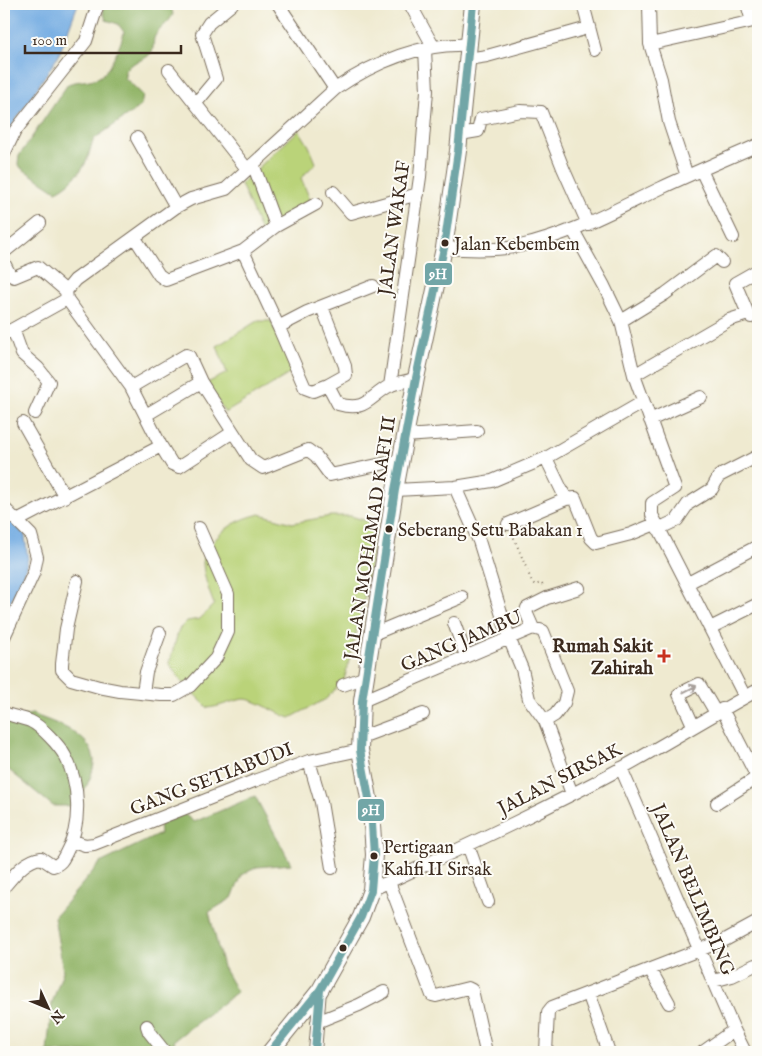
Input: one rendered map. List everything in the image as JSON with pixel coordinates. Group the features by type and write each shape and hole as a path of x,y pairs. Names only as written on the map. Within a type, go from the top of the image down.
{"main road":[{"name":"JALAN MOHAMAD KAFI II","path":"270,1052 320,990 361,916 371,890 374,855 371,809 359,744 362,701 395,490 391,462 405,436 413,379 444,248 460,134 463,50 473,4"}],"street":[{"path":"4,154 15,131 86,41 98,4"},
{"path":"196,103 216,79 202,34 208,23 232,4"},
{"path":"278,4 336,89"},
{"path":"410,4 431,47"},
{"path":"583,4 595,50"},
{"path":"649,4 650,44 661,80 669,122 686,176"},
{"path":"650,44 755,21 747,4"},
{"path":"35,413 49,382 38,368 22,354 8,331 67,295 75,280 176,207 191,199 226,190 336,89 355,76 405,52 431,47 463,50 487,56 581,30"},
{"name":"JALAN WAKAF","path":"392,385 418,194 431,47"},
{"path":"169,70 250,167 276,226"},
{"path":"460,134 478,131 481,119 520,112 541,112 588,224"},
{"path":"137,138 176,207"},
{"path":"444,248 472,250 521,246 573,230 686,176 758,145"},
{"path":"701,170 733,237"},
{"path":"333,192 351,213 418,194"},
{"path":"135,238 159,275 166,280 243,251 276,226 316,204"},
{"path":"4,252 40,223"},
{"path":"573,230 621,321 634,376 675,488 652,503 652,515 745,697"},
{"path":"243,251 305,388 313,391 346,375 345,366 322,307"},
{"path":"621,321 665,294 716,256 722,262"},
{"path":"4,263 10,275 14,277 38,267 67,295 131,387 172,464 178,467 229,426"},
{"path":"634,376 729,320 753,314 735,283 758,270"},
{"path":"279,328 282,324 373,286"},
{"path":"131,387 185,354 188,356 201,382 250,460 263,468 308,450 316,456 330,475 391,462"},
{"path":"328,385 338,404 351,408 364,404 392,385 413,379"},
{"path":"146,415 201,382"},
{"path":"650,420 701,397"},
{"path":"395,490 456,486 492,481 546,458 643,402"},
{"path":"22,422 64,497"},
{"path":"405,436 477,431"},
{"path":"17,521 161,446"},
{"path":"508,524 566,499 575,498 591,538 596,543 630,534 677,520 688,504 712,489 719,476 758,456"},
{"path":"546,458 566,499"},
{"path":"456,486 479,542 509,638 522,669 529,699 545,721 572,794"},
{"path":"4,508 31,535 37,557 34,572 4,637"},
{"path":"77,581 66,630 62,670 71,679 99,688 174,695 190,686 216,658 228,632 228,594 199,528"},
{"path":"688,583 758,546"},
{"path":"533,628 526,612 527,608 547,598 578,588"},
{"path":"372,634 462,597"},
{"path":"710,628 758,604"},
{"path":"454,623 466,656"},
{"name":"GANG JAMBU","path":"362,701 533,628 543,631 567,691 564,703 555,715 545,721"},
{"path":"143,692 146,672 160,633"},
{"path":"343,685 366,677"},
{"path":"693,726 680,694 699,684 719,711 756,775 753,780 717,803"},
{"name":"JALAN SIRSAK","path":"371,890 572,794 758,690"},
{"path":"4,713 31,722 50,738 65,755 73,775 78,809 76,842 62,861 53,866 42,858 33,860 16,872 4,888"},
{"name":"GANG SETIABUDI","path":"76,842 85,845 94,844 254,781 359,744 423,714"},
{"path":"308,761 321,802 332,868"},
{"name":"JALAN BELIMBING","path":"621,768 745,1052"},
{"path":"468,845 488,902"},
{"path":"389,882 433,997 468,988 472,990 486,1052"},
{"path":"546,1052 549,1010 556,1004 725,940 758,922"},
{"path":"713,981 732,976 755,965"},
{"path":"650,969 669,1003"},
{"path":"315,1052 320,990"},
{"path":"317,1022 359,1005 384,992"},
{"path":"588,993 609,1052"},
{"path":"147,1026 149,1032 165,1052"},
{"path":"703,1052 734,1030"}],"path":[{"path":"508,524 532,582 535,585 541,583 543,585 547,598"}],"green space":[{"path":"105,4 166,4 171,7 173,14 154,38 151,53 125,70 125,78 143,95 141,106 94,139 84,166 69,183 56,191 21,168 18,163 19,156 68,84 99,77 111,64 124,32 118,24 106,20 103,11"},
{"path":"299,130 309,146 316,163 301,178 314,209 264,239 241,184"},
{"path":"257,321 271,321 294,371 225,413 207,383 227,373 217,346"},
{"path":"260,514 292,523 331,516 351,516 373,523 371,564 362,610 344,680 326,699 290,718 248,699 208,708 181,681 169,664 179,629 187,621 200,619 214,604 204,572 203,559 205,552 221,533 245,518"},
{"path":"32,714 70,730 86,742 91,750 94,765 88,784 76,806 53,806 4,766 4,720"},
{"path":"255,796 291,864 257,867 242,875 232,898 209,912 223,967 237,992 173,1041 182,1052 47,1052 52,1003 63,971 54,917 100,863 160,834 159,823 184,814 194,822"}],"water":[{"path":"4,4 78,4 59,55 4,138"},
{"path":"4,517 18,523 24,529 28,559 23,578 4,613"}],"transit line":[{"name":"9H","path":"270,1052 320,990 361,917 371,890 374,855 371,809 360,750 362,701 395,490 416,378 444,248 458,151 473,4"},
{"name":"9H","path":"315,1052 320,990"}],"place":[{"name":"Jalan Kebembem","path":"445,243"},
{"name":"Seberang Setu Babakan 1","path":"389,529"},
{"name":"Rumah Sakit Zahirah","path":"664,656"},
{"name":"Pertigaan Kahfi II Sirsak","path":"374,856"}]}
